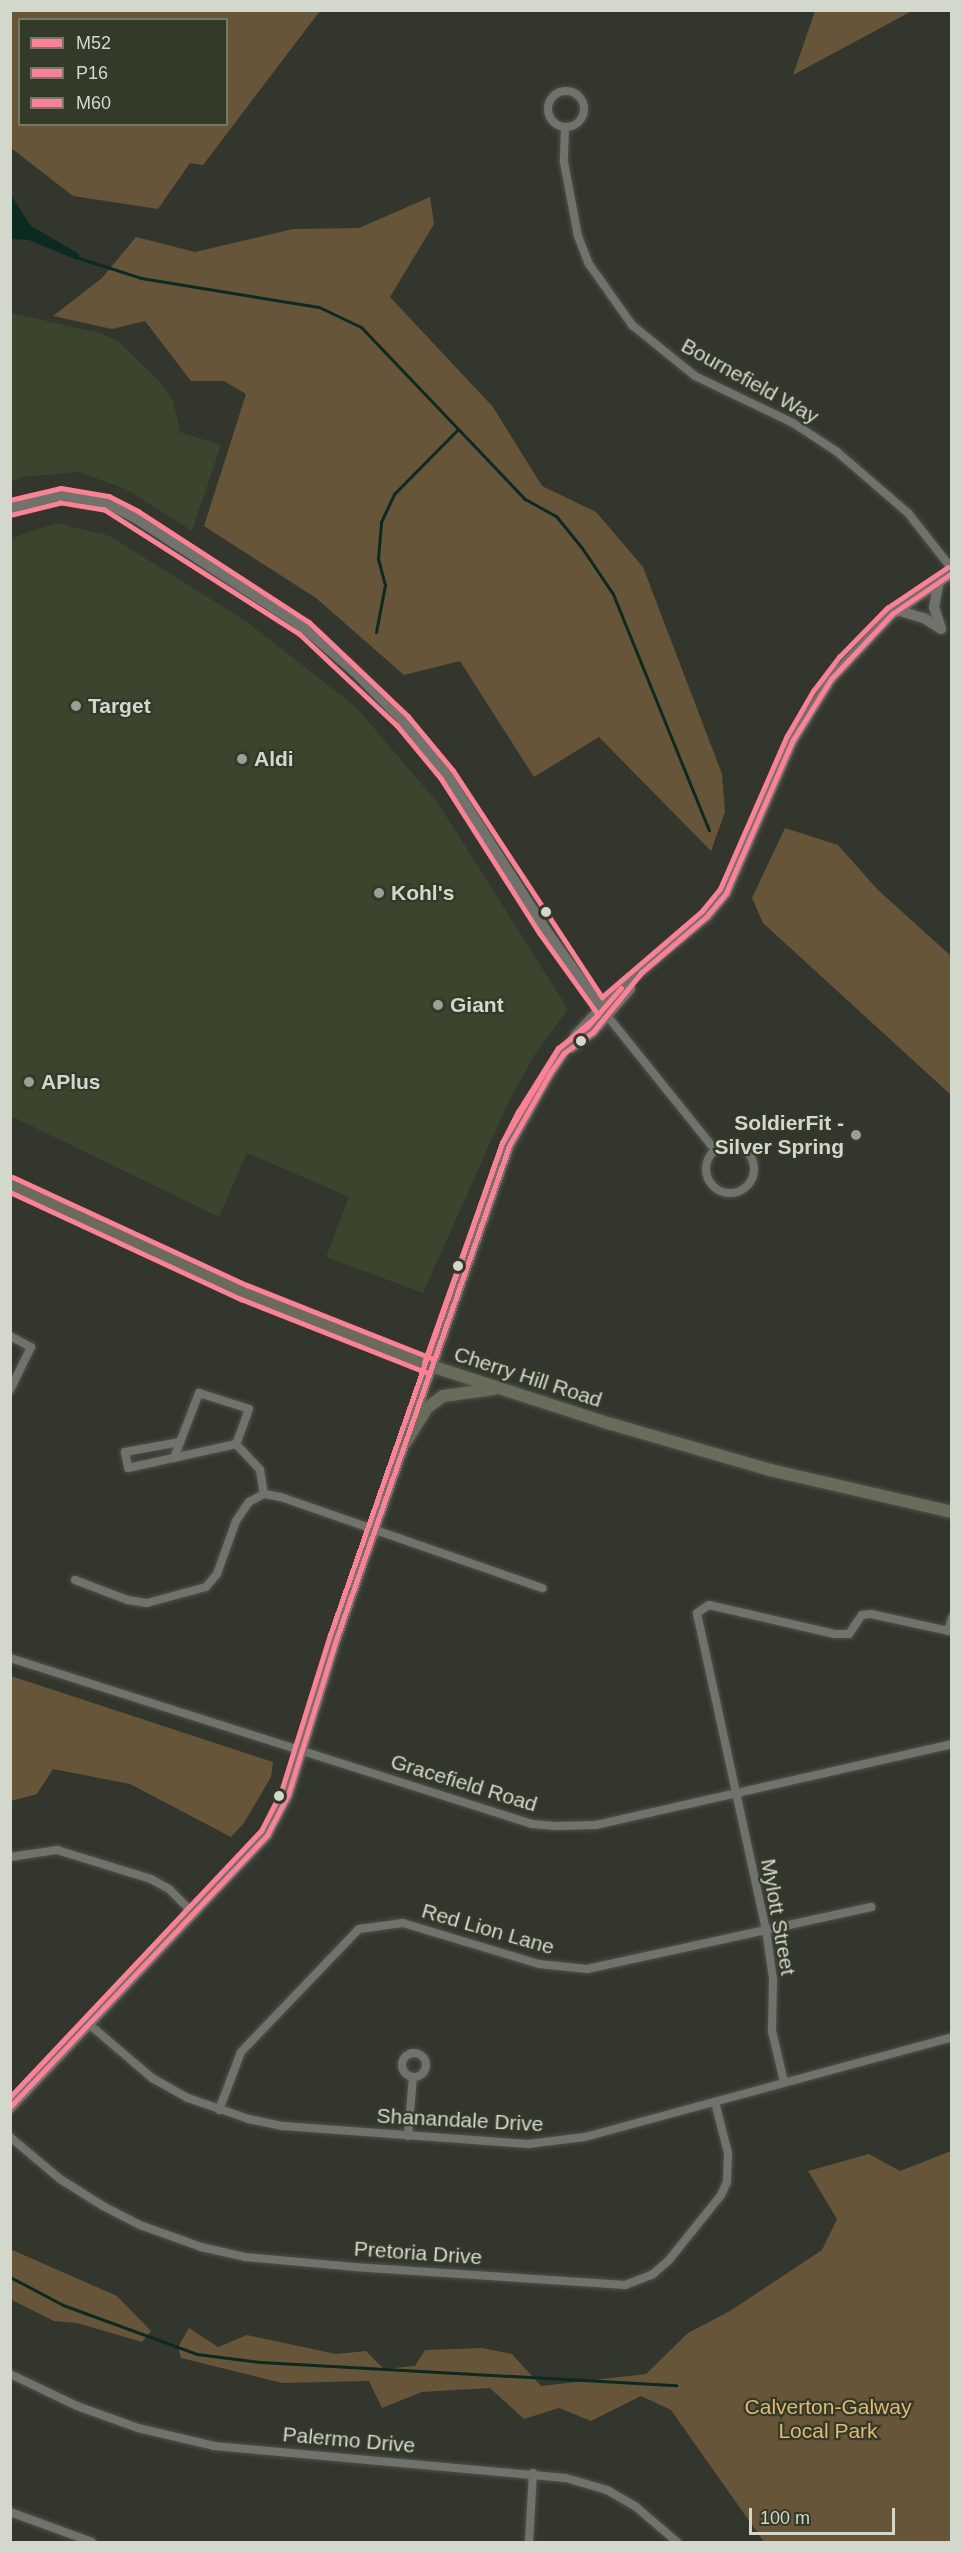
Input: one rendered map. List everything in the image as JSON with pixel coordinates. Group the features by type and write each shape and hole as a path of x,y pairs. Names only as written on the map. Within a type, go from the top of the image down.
{"main road":[{"name":"Cherry Hill Road","path":"10,1184 244,1293 431,1366 770,1470 951,1512"},
{"path":"405,1443 427,1408 443,1396 502,1389"}],"street":[{"path":"568,91 582,100 585,111 576,125 565,128 554,123 548,107 557,93 568,91"},
{"name":"Bournefield Way","path":"565,128 564,162 578,236 590,264 632,325 694,376 793,423 836,451 908,513 951,569"},
{"path":"10,508 61,495 106,503 134,517 304,628 355,672 403,720 447,775 545,929 604,1011 715,1150"},
{"path":"10,2108 267,1835 288,1795 431,1366 510,1146 564,1053 593,1032 604,1011 642,972 707,916 726,893 793,740 814,704 863,641 897,610 951,573"},
{"path":"897,610 924,618 941,629 934,607 939,581"},
{"path":"730,1145 745,1150 754,1163 748,1185 730,1194 712,1186 706,1167 715,1150 730,1145"},
{"path":"10,1336 31,1347 10,1390"},
{"path":"174,1458 199,1393 249,1409 236,1444"},
{"path":"180,1442 125,1452 128,1468 236,1444"},
{"path":"236,1444 260,1470 264,1494"},
{"path":"75,1580 147,1603 206,1587 218,1574 236,1521 249,1502 264,1494 543,1588"},
{"name":"Mylott Street","path":"784,2082 772,2031 774,1979 766,1930 697,1612 709,1605 836,1634 849,1634 862,1615 871,1614 948,1631 951,1618"},
{"name":"Gracefield Road","path":"10,1658 532,1824 596,1825 951,1744"},
{"path":"10,1857 57,1850 151,1879 169,1889 193,1913"},
{"name":"Red Lion Lane","path":"219,2110 241,2052 359,1929 403,1923 561,1969 587,1969 871,1907"},
{"name":"Shanandale Drive","path":"90,2025 152,2078 219,2110 283,2126 408,2136 555,2143 951,2037"},
{"path":"408,2136 413,2077"},
{"name":"Pretoria Drive","path":"10,2137 60,2179 103,2206 140,2225 201,2247 246,2257 354,2267 625,2285 653,2274 669,2260 722,2195 727,2182 728,2154 715,2102"},
{"name":"Palermo Drive","path":"10,2374 77,2406 138,2428 214,2446 533,2473 607,2490 634,2506 677,2542"},
{"path":"529,2542 533,2473"},
{"path":"10,2511 92,2542"}],"shaded area":[{"path":"11,313 100,333 119,342 160,382 173,400 180,432 221,445 192,531 126,489 78,472 22,477 11,482"},
{"path":"57,523 110,536 247,622 356,707 438,803 568,1009 534,1056 507,1105 423,1293 326,1257 349,1197 247,1153 219,1217 11,1116 11,538"}],"green space":[{"path":"11,10 320,11 203,165 190,163 158,209 73,196 11,148"},
{"path":"815,10 912,11 793,75"},
{"path":"430,197 434,224 390,297 493,407 542,486 596,512 643,567 722,774 725,812 711,851 599,737 534,777 460,661 404,675 316,598 204,526 246,394 224,381 191,381 145,321 112,329 53,316 102,278 136,237 195,252 293,229 359,228"},
{"path":"785,828 838,845 878,890 951,956 951,1095 763,923 752,898"},
{"path":"11,1676 273,1762 271,1777 244,1823 231,1837 130,1784 53,1769 37,1794 11,1801"},
{"name":"Calverton-Galway Local Park","path":"951,2151 951,2542 764,2542 671,2410 641,2396 591,2421 559,2408 524,2419 490,2388 422,2392 382,2408 369,2381 282,2383 181,2358 178,2347 189,2328 218,2347 247,2335 336,2354 366,2351 384,2369 415,2366 425,2350 482,2348 512,2354 541,2386 646,2374 688,2333 730,2311 822,2250 837,2219 808,2171 869,2154 900,2171"},
{"path":"10,2249 117,2296 151,2331 142,2342 77,2323 54,2321 12,2300"}],"water":[{"path":"11,195 31,226 79,254 77,260 29,240 11,239"}],"waterway":[{"path":"76,257 141,278 319,307 361,327 525,499 556,516 582,548 613,594 709,830"},
{"path":"376,632 385,585 378,558 381,522 394,494 458,429"},
{"path":"10,2277 63,2305 197,2354 260,2362 676,2385"}],"transit line":[{"name":"M60","path":"10,500 61,488 109,496 138,511 309,622 408,716 453,770 602,997 702,911 720,889 787,736 813,691 839,657 887,608 948,567"},
{"name":"P16","path":"10,2097 261,1831 281,1792 330,1635 502,1143 558,1049 598,1015 539,933 441,779 397,726 299,634 104,510 61,503 12,515"},
{"name":"M52","path":"10,2107 267,1835 288,1795 337,1637 509,1146 550,1073 564,1053 593,1032 642,972 707,916 726,893 793,740 831,679 892,614 952,573"},
{"name":"M60","path":"424,1363 502,1143 518,1112 558,1048 588,1026 621,988"},
{"name":"M60","path":"13,1177 247,1285 434,1359"},
{"name":"P16","path":"10,1192 241,1299 428,1373"}],"place":[{"name":"Target","path":"76,706"},
{"name":"Aldi","path":"242,759"},
{"name":"Kohl's","path":"379,893"},
{"name":"Giant","path":"438,1005"},
{"name":"APlus","path":"29,1082"},
{"name":"SoldierFit - Silver Spring","path":"856,1135"}]}
